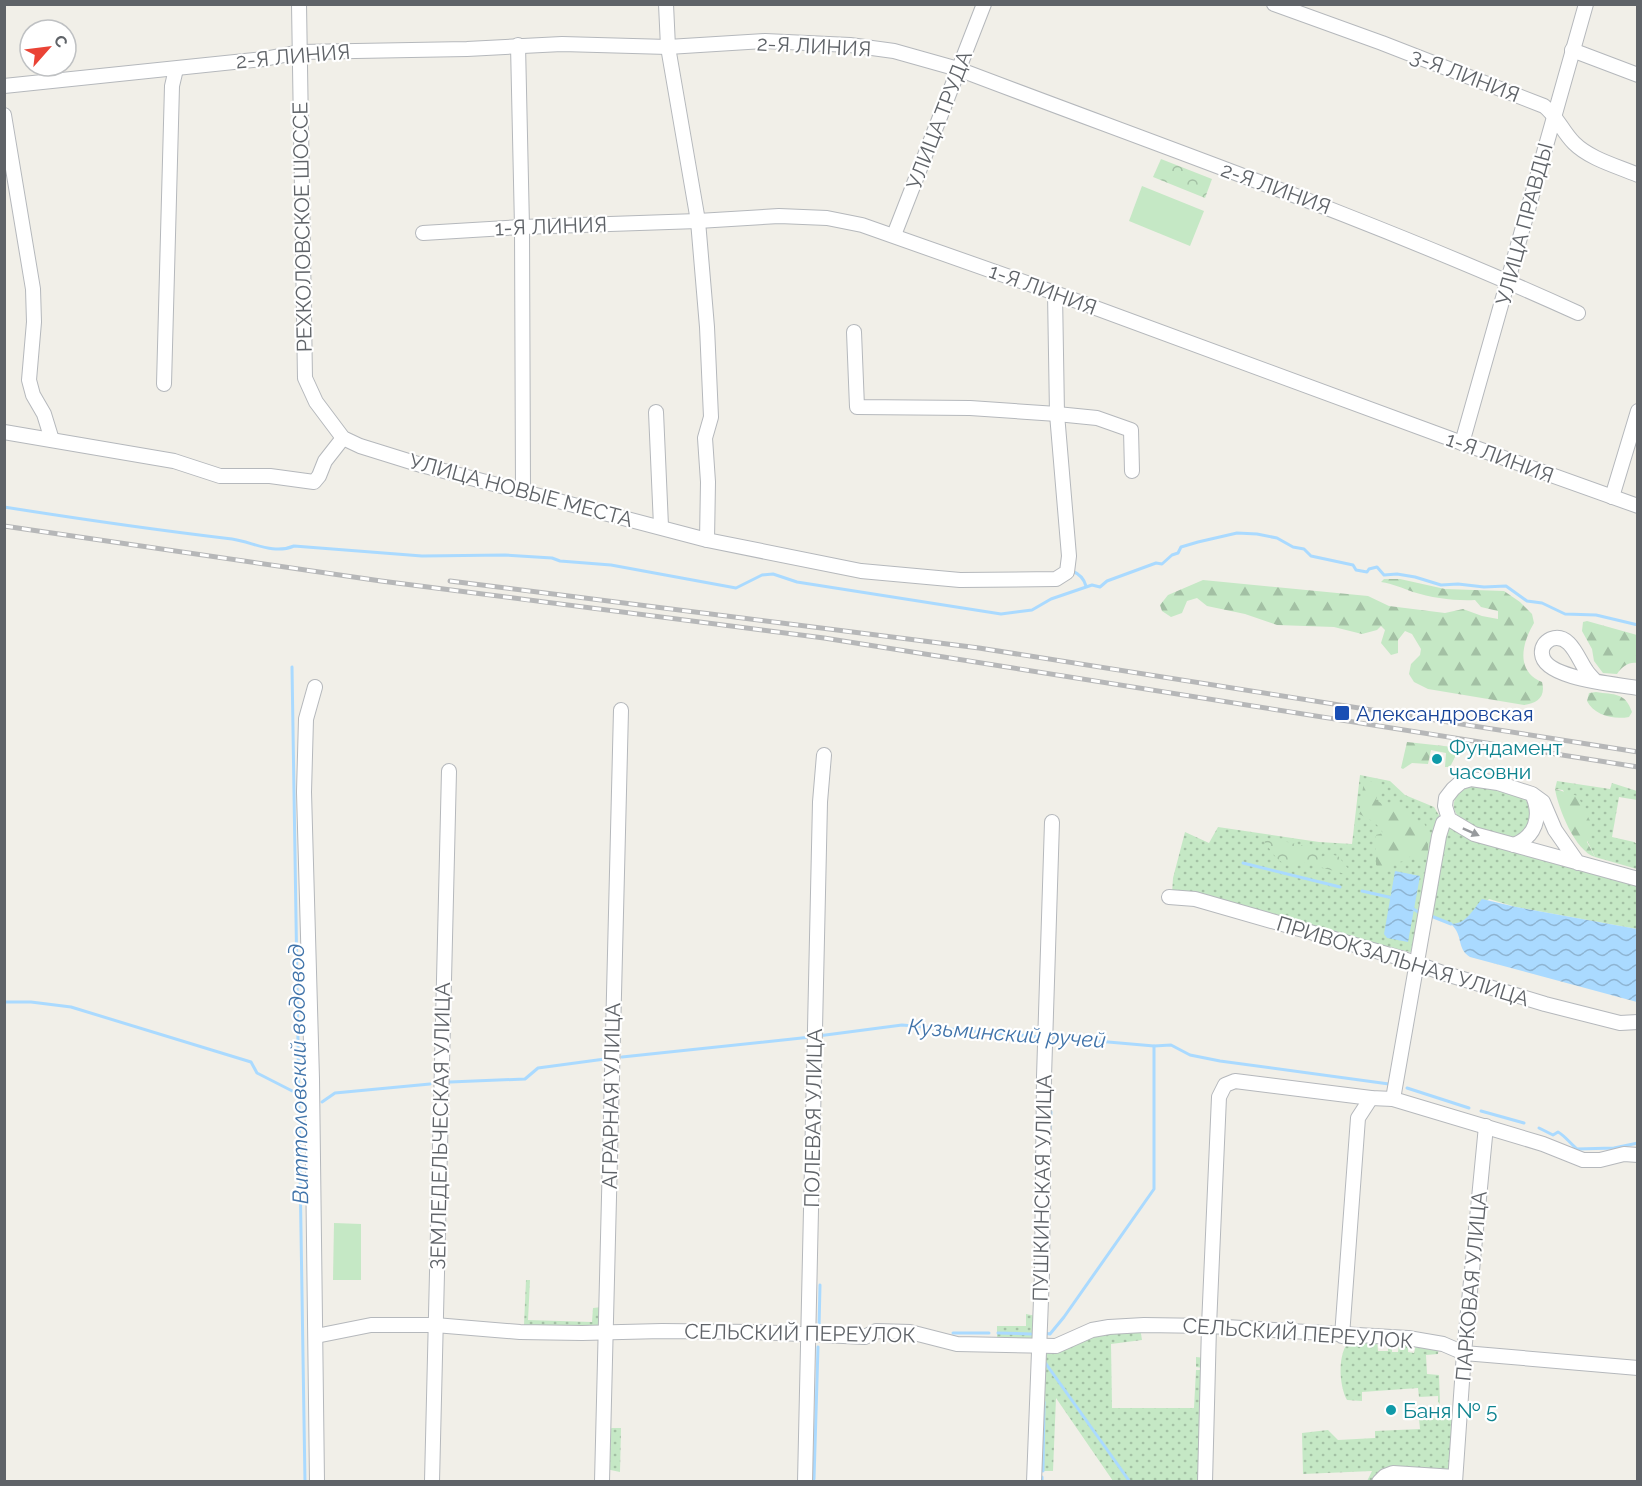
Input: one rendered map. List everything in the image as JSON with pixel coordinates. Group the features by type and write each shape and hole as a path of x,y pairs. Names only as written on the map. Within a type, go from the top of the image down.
{"street":[{"name":"РЕХКОЛОВСКОЕ ШОССЕ","path":"299,4 305,378 316,402 343,438"},
{"path":"666,4 668,47 698,221 707,327 711,417 705,438 708,482 707,540"},
{"name":"УЛИЦА ТРУДА","path":"894,236 984,4"},
{"name":"3-Я ЛИНИЯ","path":"1274,4 1544,106 1554,113"},
{"name":"УЛИЦА ПРАВДЫ","path":"1462,443 1586,4"},
{"name":"2-Я ЛИНИЯ","path":"4,86 264,59 300,51 467,49 518,45 668,47 765,41 850,45 894,51 958,69 1336,210 1509,281 1578,313"},
{"path":"518,45 522,226 523,490"},
{"path":"1572,50 1638,75"},
{"path":"164,384 172,86 176,69"},
{"path":"1554,113 1564,132 1584,151 1638,175"},
{"path":"4,115 33,290 34,322 29,380 51,437"},
{"name":"1-Я ЛИНИЯ","path":"423,233 522,226 698,221 779,216 827,218 862,225 1638,506"},
{"path":"1055,293 1057,414"},
{"path":"854,332 856,407 970,408 1097,418 1131,430 1132,471"},
{"path":"1612,497 1638,411"},
{"path":"656,412 661,526"},
{"name":"УЛИЦА НОВЫЕ МЕСТА","path":"343,438 360,446 421,465 661,526 707,540 861,571 960,580 1042,580 1063,576 1067,572 1069,556 1057,414"},
{"path":"4,432 51,437 174,461 220,476 270,476 314,482 320,476 325,461 343,438"},
{"path":"1595,681 1638,688"},
{"path":"315,687 306,719 304,792 312,1079 317,1482"},
{"name":"АГРАРНАЯ УЛИЦА","path":"602,1482 621,710"},
{"name":"ПОЛЕВАЯ УЛИЦА","path":"805,1482 820,802 824,755"},
{"name":"ЗЕМЛЕДЕЛЬЧЕСКАЯ УЛИЦА","path":"432,1482 449,771"},
{"path":"1578,863 1555,830 1543,802 1532,794 1521,789 1471,779 1461,782 1446,798 1444,806 1449,819 1474,834 1622,876 1638,879"},
{"path":"1514,845 1525,840 1532,832 1538,818 1537,806 1532,794"},
{"path":"1393,1099 1438,836 1443,823 1449,819"},
{"name":"ПУШКИНСКАЯ УЛИЦА","path":"1034,1482 1042,1274 1044,1077 1052,822"},
{"name":"ПРИВОКЗАЛЬНАЯ УЛИЦА","path":"1169,897 1195,899 1418,963 1443,973 1545,1004 1620,1023 1638,1022"},
{"path":"1205,1482 1219,1097 1225,1085 1235,1081 1393,1099 1543,1144 1583,1160 1600,1160 1624,1154 1638,1155"},
{"path":"1342,1336 1358,1118 1371,1098"},
{"name":"ПАРКОВАЯ УЛИЦА","path":"1455,1480 1464,1353 1486,1126"},
{"name":"СЕЛЬСКИЙ ПЕРЕУЛОК","path":"316,1336 371,1325 435,1325 520,1332 605,1334 671,1331 865,1337 876,1331 910,1332 957,1344 1056,1346 1092,1330 1144,1324 1408,1338 1443,1344 1464,1353 1638,1368"},
{"path":"1379,1482 1385,1476 1393,1473 1455,1480"}],"green space":[{"path":"1161,159 1212,179 1205,198 1153,177"},
{"path":"1142,186 1204,211 1190,246 1129,221"},
{"path":"1384,579 1400,579 1445,589 1504,591 1520,602 1532,614 1534,623 1526,639 1523,656 1528,671 1542,682 1543,692 1539,698 1533,703 1524,705 1428,689 1414,682 1409,674 1411,664 1420,655 1421,649 1412,634 1405,631 1398,640 1398,653 1391,655 1381,643 1385,630 1381,626 1377,630 1362,634 1334,627 1277,625 1245,614 1207,606 1197,598 1187,601 1182,613 1171,617 1162,611 1160,605 1168,595 1203,580 1368,596 1389,606 1445,613 1463,609 1498,619 1498,611 1481,607 1475,600 1428,596 1381,582"},
{"path":"1587,621 1637,635 1637,663 1626,665 1617,674 1603,673 1594,661 1592,649 1582,631 1583,622"},
{"path":"1589,693 1614,694 1623,698 1632,712 1629,717 1611,717 1594,710 1587,701"},
{"path":"1407,742 1453,747 1458,751 1450,767 1445,767 1446,753 1431,750 1428,764 1412,763 1403,769 1401,768"},
{"path":"1360,775 1390,781 1405,795 1434,807 1440,817 1435,824 1414,953 1172,894 1173,878 1185,832 1209,843 1218,827 1319,842 1352,844"},
{"path":"1364,781 1375,782 1380,788 1376,800 1384,805 1396,803 1412,819 1424,823 1428,831 1428,852 1420,859 1411,856 1395,863 1386,873 1376,865 1376,835 1383,833 1376,824 1359,814"},
{"path":"1557,781 1610,789 1612,783 1637,791 1637,800 1619,797 1612,837 1637,844 1637,869 1595,857 1563,790 1555,789"},
{"path":"1472,785 1508,791 1525,799 1529,807 1529,817 1525,831 1513,837 1497,835 1462,820 1454,807 1455,799 1462,789"},
{"path":"1555,789 1578,796 1591,823 1592,833 1587,842 1595,857 1581,847 1574,838 1560,807"},
{"path":"1448,826 1637,884 1637,929 1516,907 1489,899 1473,915 1459,923 1448,923 1431,916 1443,833"},
{"path":"1279,840 1312,848 1322,857 1329,854 1338,856 1350,871 1345,874 1302,862 1289,865 1284,863 1276,857 1264,841"},
{"path":"334,1223 361,1224 361,1280 333,1280"},
{"path":"526,1280 530,1280 528,1320 592,1322 593,1308 602,1307 603,1327 529,1330 524,1325"},
{"path":"1026,1314 1036,1316 1035,1340 997,1338 997,1326 1026,1326"},
{"path":"1140,1328 1142,1340 1111,1344 1112,1408 1194,1408 1196,1370 1204,1370 1196,1367 1196,1357 1205,1358 1202,1481 1113,1481 1056,1398 1053,1471 1040,1471 1038,1468 1042,1354 1100,1332"},
{"path":"1350,1340 1377,1341 1378,1351 1388,1351 1388,1346 1392,1347 1392,1352 1398,1352 1399,1345 1408,1344 1408,1352 1414,1353 1416,1345 1439,1347 1438,1354 1426,1355 1427,1374 1439,1375 1440,1404 1438,1396 1419,1397 1418,1388 1362,1392 1362,1401 1347,1400 1342,1386 1341,1361"},
{"path":"1452,1409 1455,1412 1452,1470 1375,1482 1367,1481 1372,1471 1303,1474 1302,1433 1328,1430 1338,1440 1375,1438 1375,1431 1420,1429 1419,1419 1439,1418 1439,1412"},
{"path":"621,1428 620,1472 606,1469 607,1430"}],"water":[{"path":"1395,871 1420,876 1408,942 1387,938 1384,934"},
{"path":"1482,899 1637,929 1637,1002 1470,957 1463,950 1455,928 1451,924 1465,919"}],"waterway":[{"path":"4,507 232,539 271,549 294,546 422,556 505,555 552,558 560,561 611,565 736,588 762,575 773,574 797,582 1001,614 1032,610 1051,599 1092,585 1100,587 1107,581 1156,563 1162,564 1178,553 1181,547 1237,533 1257,534 1277,538 1293,547 1304,549 1311,556 1353,565 1356,570 1367,572 1377,567 1384,575 1397,574 1415,577 1441,585 1506,586 1527,601 1542,603 1565,614 1596,615 1638,625"},
{"path":"1072,571 1081,577 1086,586"},
{"name":"Виттоловский водовод","path":"292,667 305,1482"},
{"path":"1243,863 1340,887"},
{"path":"1362,891 1393,898"},
{"path":"1412,908 1418,912"},
{"path":"1431,916 1451,924"},
{"name":"Кузьминский ручей","path":"4,1002 31,1002 71,1007 251,1062 257,1073 304,1097"},
{"name":"Кузьминский ручей","path":"818,1036 902,1025 1041,1037"},
{"name":"Кузьминский ручей","path":"622,1057 811,1037"},
{"name":"Кузьминский ручей","path":"1051,1037 1154,1046 1171,1045 1190,1055 1220,1061 1389,1084"},
{"path":"1044,1333 1050,1334 1064,1317 1154,1189 1154,1046"},
{"name":"Кузьминский ручей","path":"450,1082 525,1079 538,1068 605,1059"},
{"name":"Кузьминский ручей","path":"322,1102 335,1093 430,1084"},
{"name":"Кузьминский ручей","path":"1407,1088 1469,1108"},
{"name":"Кузьминский ручей","path":"1481,1111 1524,1123"},
{"path":"1050,1129 1051,1112"},
{"name":"Кузьминский ручей","path":"1539,1128 1553,1135 1558,1132 1577,1149 1614,1148 1638,1143"},
{"path":"819,1328 820,1285"},
{"path":"953,1333 989,1333"},
{"path":"998,1333 1031,1334"},
{"path":"814,1479 818,1347"},
{"path":"1044,1361 1130,1482"},
{"path":"1043,1471 1044,1402"},
{"path":"1042,1477 1042,1482"}],"railway":[{"path":"4,526 381,581 824,638 1638,767"},
{"path":"450,581 979,648 1638,752"}],"place":[{"name":"Александровская","path":"1342,713"},
{"name":"Фундамент часовни","path":"1437,759"},
{"name":"Баня № 5","path":"1391,1410"}]}
